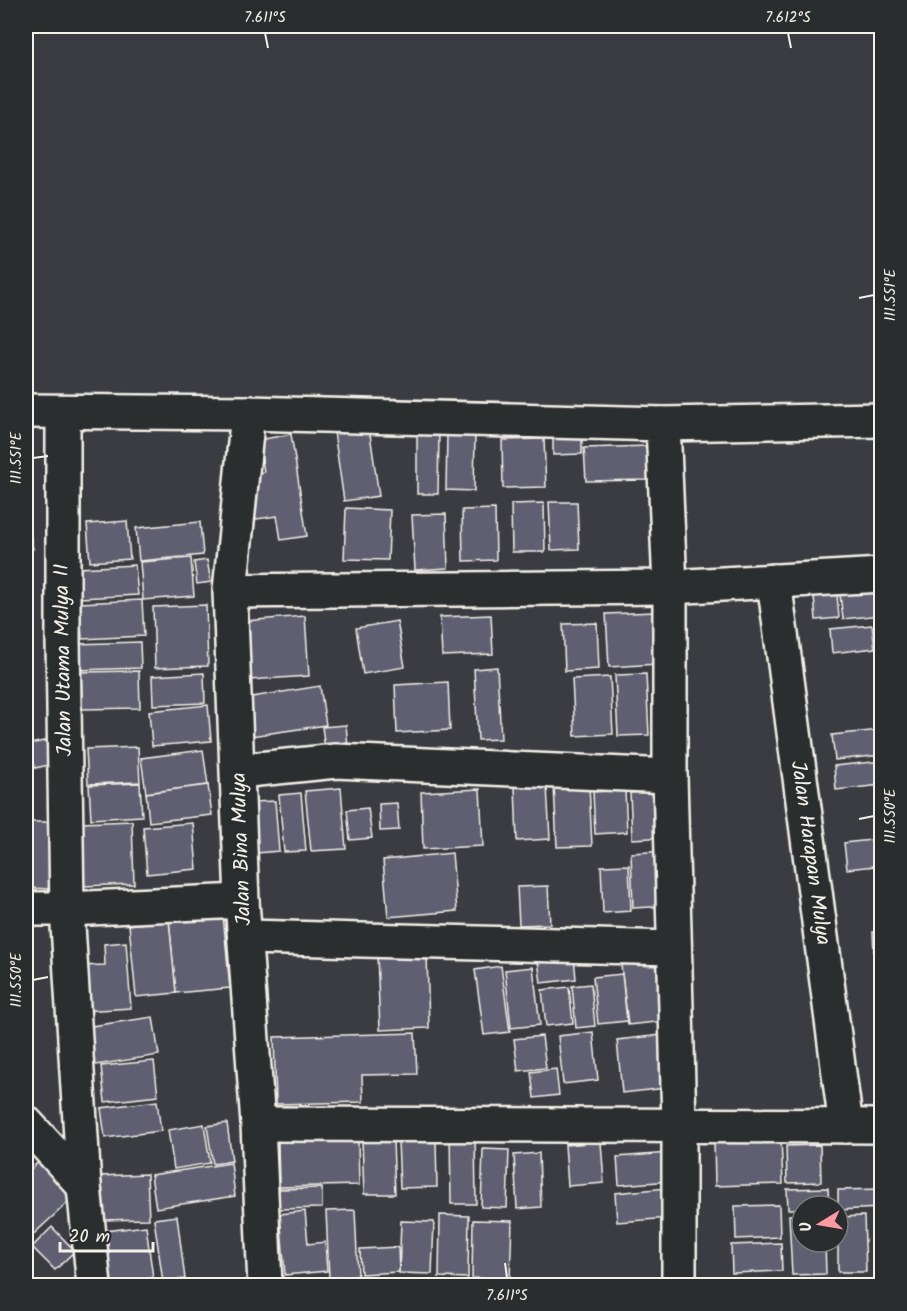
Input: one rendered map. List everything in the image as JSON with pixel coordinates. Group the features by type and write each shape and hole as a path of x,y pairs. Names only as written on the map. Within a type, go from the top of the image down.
{"street":[{"path":"26,411 249,413 663,423 882,420"},
{"name":"Jalan Utama Mulya II","path":"63,412 67,909 84,1186 94,1286"},
{"name":"Jalan Bina Mulya","path":"249,413 230,591 242,901 258,1124 265,1286"},
{"path":"663,423 670,587 669,776 679,1125 679,1286"},
{"path":"230,591 670,587 882,575"},
{"name":"Jalan Harapan Mulya","path":"774,581 846,1126"},
{"path":"238,771 336,761 669,776"},
{"path":"26,909 242,901"},
{"path":"246,937 674,948"},
{"path":"26,1123 84,1186"},
{"path":"258,1124 882,1126"}],"building":[{"path":"369,427 379,496 344,501 334,432"},
{"path":"417,432 439,432 438,494 417,494"},
{"path":"291,434 307,536 281,540 277,516 250,520 244,475 264,472 259,440"},
{"path":"447,434 475,435 474,491 446,490"},
{"path":"582,436 582,454 553,455 553,437"},
{"path":"544,439 546,487 503,488 502,440"},
{"path":"648,446 649,480 586,481 584,448"},
{"path":"549,502 577,502 579,549 551,550"},
{"path":"544,503 545,552 512,552 511,504"},
{"path":"346,508 390,510 388,560 344,559"},
{"path":"26,509 33,549 26,550"},
{"path":"495,509 496,560 463,561 462,510"},
{"path":"446,514 448,568 415,570 412,515"},
{"path":"127,521 130,559 90,562 87,524"},
{"path":"200,522 203,555 139,561 136,528"},
{"path":"191,558 194,596 143,600 140,562"},
{"path":"207,560 211,582 197,584 194,562"},
{"path":"135,565 138,595 80,598 78,568"},
{"path":"879,591 881,615 843,619 840,595"},
{"path":"837,594 839,618 816,620 814,596"},
{"path":"142,600 144,636 82,639 80,603"},
{"path":"206,605 208,666 155,668 153,607"},
{"path":"655,612 658,664 609,667 606,614"},
{"path":"491,615 493,654 442,656 440,617"},
{"path":"305,616 309,676 249,680 245,621"},
{"path":"878,620 882,620 882,646 880,646"},
{"path":"397,621 405,667 363,674 356,628"},
{"path":"597,623 599,669 565,671 563,624"},
{"path":"872,625 875,648 832,653 830,629"},
{"path":"140,642 141,668 77,670 76,644"},
{"path":"497,667 501,739 478,740 474,669"},
{"path":"139,671 140,708 82,709 81,672"},
{"path":"204,673 205,703 153,705 152,676"},
{"path":"646,674 649,735 618,736 615,675"},
{"path":"610,677 613,734 575,736 572,679"},
{"path":"448,682 450,730 397,733 395,685"},
{"path":"320,686 326,725 251,736 245,698"},
{"path":"208,705 211,741 152,746 149,711"},
{"path":"346,725 348,747 325,749 322,727"},
{"path":"880,730 882,755 835,760 832,735"},
{"path":"53,739 58,763 35,768 30,744"},
{"path":"138,747 140,782 88,784 86,749"},
{"path":"203,750 208,785 146,793 141,758"},
{"path":"882,761 882,785 836,790 834,766"},
{"path":"140,783 142,816 91,819 89,785"},
{"path":"589,784 592,846 557,847 554,786"},
{"path":"208,785 212,815 149,822 146,793"},
{"path":"547,786 550,839 517,841 515,787"},
{"path":"341,788 346,849 311,851 305,791"},
{"path":"480,789 483,846 423,849 421,792"},
{"path":"625,790 627,832 595,834 593,792"},
{"path":"667,791 669,837 632,839 630,793"},
{"path":"301,793 306,851 284,852 279,795"},
{"path":"275,801 279,851 257,853 253,802"},
{"path":"397,803 399,830 380,831 379,804"},
{"path":"368,808 372,838 350,840 347,810"},
{"path":"132,821 134,884 83,886 81,823"},
{"path":"26,822 53,822 53,889 26,888"},
{"path":"193,823 197,869 147,874 143,827"},
{"path":"871,840 875,866 847,869 844,843"},
{"path":"882,844 882,868 879,868 877,845"},
{"path":"667,851 670,906 633,908 631,853"},
{"path":"452,853 457,911 388,917 383,860"},
{"path":"629,865 631,911 603,913 601,866"},
{"path":"548,886 550,924 519,925 517,887"},
{"path":"223,915 230,988 176,993 169,920"},
{"path":"169,920 176,993 136,997 129,925"},
{"path":"882,931 882,951 874,952 873,932"},
{"path":"126,942 131,1008 84,1011 80,966 105,965 104,944"},
{"path":"427,954 429,1028 380,1030 377,955"},
{"path":"574,957 576,979 541,983 538,961"},
{"path":"668,960 675,1020 628,1025 621,965"},
{"path":"501,966 510,1032 484,1035 475,970"},
{"path":"533,967 540,1025 511,1028 505,970"},
{"path":"622,974 627,1021 598,1024 593,977"},
{"path":"591,984 595,1026 576,1028 572,986"},
{"path":"569,987 573,1023 546,1026 542,990"},
{"path":"153,1017 159,1055 90,1066 85,1027"},
{"path":"593,1032 598,1080 563,1084 558,1036"},
{"path":"415,1033 417,1074 362,1075 363,1102 276,1104 274,1037"},
{"path":"670,1034 676,1087 622,1093 617,1040"},
{"path":"542,1036 546,1068 518,1071 514,1039"},
{"path":"154,1061 158,1096 105,1102 101,1066"},
{"path":"556,1069 559,1095 534,1098 531,1072"},
{"path":"157,1101 161,1131 105,1138 101,1108"},
{"path":"227,1123 232,1161 213,1164 207,1126"},
{"path":"204,1124 210,1163 174,1169 168,1130"},
{"path":"450,1132 475,1132 476,1204 451,1204"},
{"path":"781,1137 783,1184 715,1186 714,1139"},
{"path":"358,1140 359,1185 279,1187 278,1142"},
{"path":"393,1140 395,1194 364,1194 362,1141"},
{"path":"436,1140 437,1187 400,1188 398,1141"},
{"path":"601,1142 604,1183 568,1186 565,1145"},
{"path":"820,1145 821,1182 787,1183 786,1146"},
{"path":"483,1149 509,1150 507,1208 481,1207"},
{"path":"539,1153 541,1207 517,1209 514,1155"},
{"path":"669,1153 671,1181 619,1185 617,1157"},
{"path":"41,1159 75,1196 26,1241 26,1174"},
{"path":"231,1163 235,1196 156,1208 151,1175"},
{"path":"147,1174 149,1219 100,1220 99,1176"},
{"path":"322,1188 322,1208 279,1209 279,1189"},
{"path":"667,1188 670,1218 617,1222 615,1193"},
{"path":"828,1188 828,1194 790,1194 790,1209 788,1209 787,1189"},
{"path":"882,1189 882,1208 850,1209 850,1194 838,1194 838,1190"},
{"path":"779,1205 780,1237 736,1239 735,1206"},
{"path":"355,1210 358,1276 329,1278 326,1211"},
{"path":"305,1211 308,1244 325,1242 327,1271 285,1275 280,1214"},
{"path":"440,1215 469,1216 468,1278 439,1277"},
{"path":"177,1216 185,1279 163,1282 154,1219"},
{"path":"864,1216 866,1272 838,1272 838,1254 850,1254 850,1217"},
{"path":"873,1217 882,1217 882,1278 875,1278"},
{"path":"473,1220 512,1221 510,1280 472,1278"},
{"path":"401,1221 434,1222 432,1274 399,1273"},
{"path":"146,1226 153,1278 103,1285 97,1232"},
{"path":"52,1227 75,1251 55,1270 32,1247"},
{"path":"781,1243 782,1271 732,1273 731,1245"},
{"path":"398,1247 399,1272 361,1274 360,1249"},
{"path":"791,1254 825,1254 826,1274 792,1275"}]}
